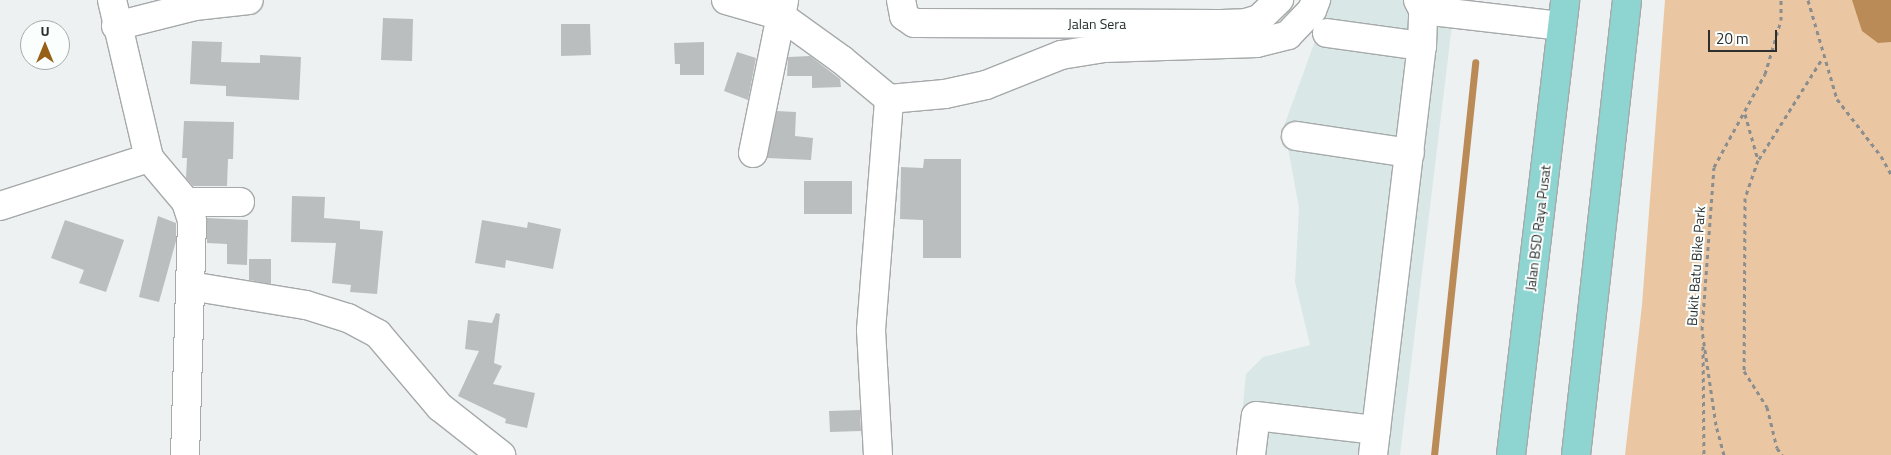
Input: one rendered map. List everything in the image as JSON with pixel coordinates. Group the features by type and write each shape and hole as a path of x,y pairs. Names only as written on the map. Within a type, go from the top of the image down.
{"main road":[{"path":"1576,455 1627,0"},
{"name":"Jalan BSD Raya Pusat","path":"1511,455 1564,13"}],"street":[{"path":"112,0 116,26 149,158 186,202 192,221 185,455"},
{"path":"116,26 195,6 250,0"},
{"path":"726,0 782,8 889,99 945,94 986,85 1061,55 1104,48 1257,43 1288,35 1312,10 1316,0"},
{"name":"Jalan Sera","path":"901,0 904,16 914,22 926,23 1246,23 1272,7"},
{"path":"1251,455 1256,416 1374,443 1422,46 1420,5 1564,13"},
{"path":"753,153 782,8"},
{"path":"1327,33 1422,46"},
{"path":"878,455 871,330 889,99"},
{"path":"1296,136 1410,153"},
{"path":"0,206 149,158"},
{"path":"186,202 240,202"},
{"path":"190,286 306,305 348,318 378,334 440,407 501,455"}],"path":[{"path":"1758,160 1745,114 1765,74 1781,20 1781,0"},
{"path":"1808,0 1822,59 1837,99 1891,174"},
{"path":"1782,455 1776,448 1767,407 1744,371 1745,198 1758,160 1822,59"},
{"name":"Bukit Batu Bike Park","path":"1724,455 1716,425 1702,330 1714,167 1745,114"},
{"path":"1702,330 1704,455"}],"shaded area":[{"path":"1330,0 1455,0 1400,455 1238,455 1246,374 1263,357 1310,345 1295,282 1299,208 1284,126"},
{"path":"1665,0 1891,0 1891,455 1625,455 1642,305"},
{"path":"1852,0 1891,0 1891,42 1878,43 1862,31"}],"building":[{"path":"383,18 413,19 412,61 381,60"},
{"path":"561,24 590,24 591,55 561,56"},
{"path":"192,41 222,42 221,62 260,63 260,55 301,57 299,100 226,96 226,86 190,84"},
{"path":"704,42 704,75 680,75 680,64 675,64 674,43"},
{"path":"737,52 756,58 748,100 724,91"},
{"path":"810,56 840,79 841,87 812,88 812,76 787,76 788,57"},
{"path":"777,111 796,112 795,136 813,138 811,160 767,158"},
{"path":"184,121 234,122 233,159 228,159 227,186 193,186 186,178 187,158 182,158"},
{"path":"924,159 961,159 961,258 923,258 923,220 900,219 901,167 923,168"},
{"path":"804,181 852,181 852,214 804,214"},
{"path":"292,196 325,197 324,218 360,221 360,229 383,231 377,294 350,292 351,285 332,283 336,243 291,242"},
{"path":"158,216 176,223 176,241 159,302 139,297"},
{"path":"207,218 248,220 247,265 227,264 227,244 207,243"},
{"path":"65,220 124,240 106,292 79,283 84,270 51,258"},
{"path":"482,220 527,228 528,222 561,229 553,269 506,260 505,268 475,263"},
{"path":"249,259 271,259 271,284 249,280"},
{"path":"496,313 500,314 494,363 502,366 493,384 535,393 527,428 505,423 506,419 458,396 479,351 465,349 468,320 492,323"},
{"path":"860,410 861,431 830,432 829,411"}],"waterway":[{"path":"1434,455 1475,62"}]}
